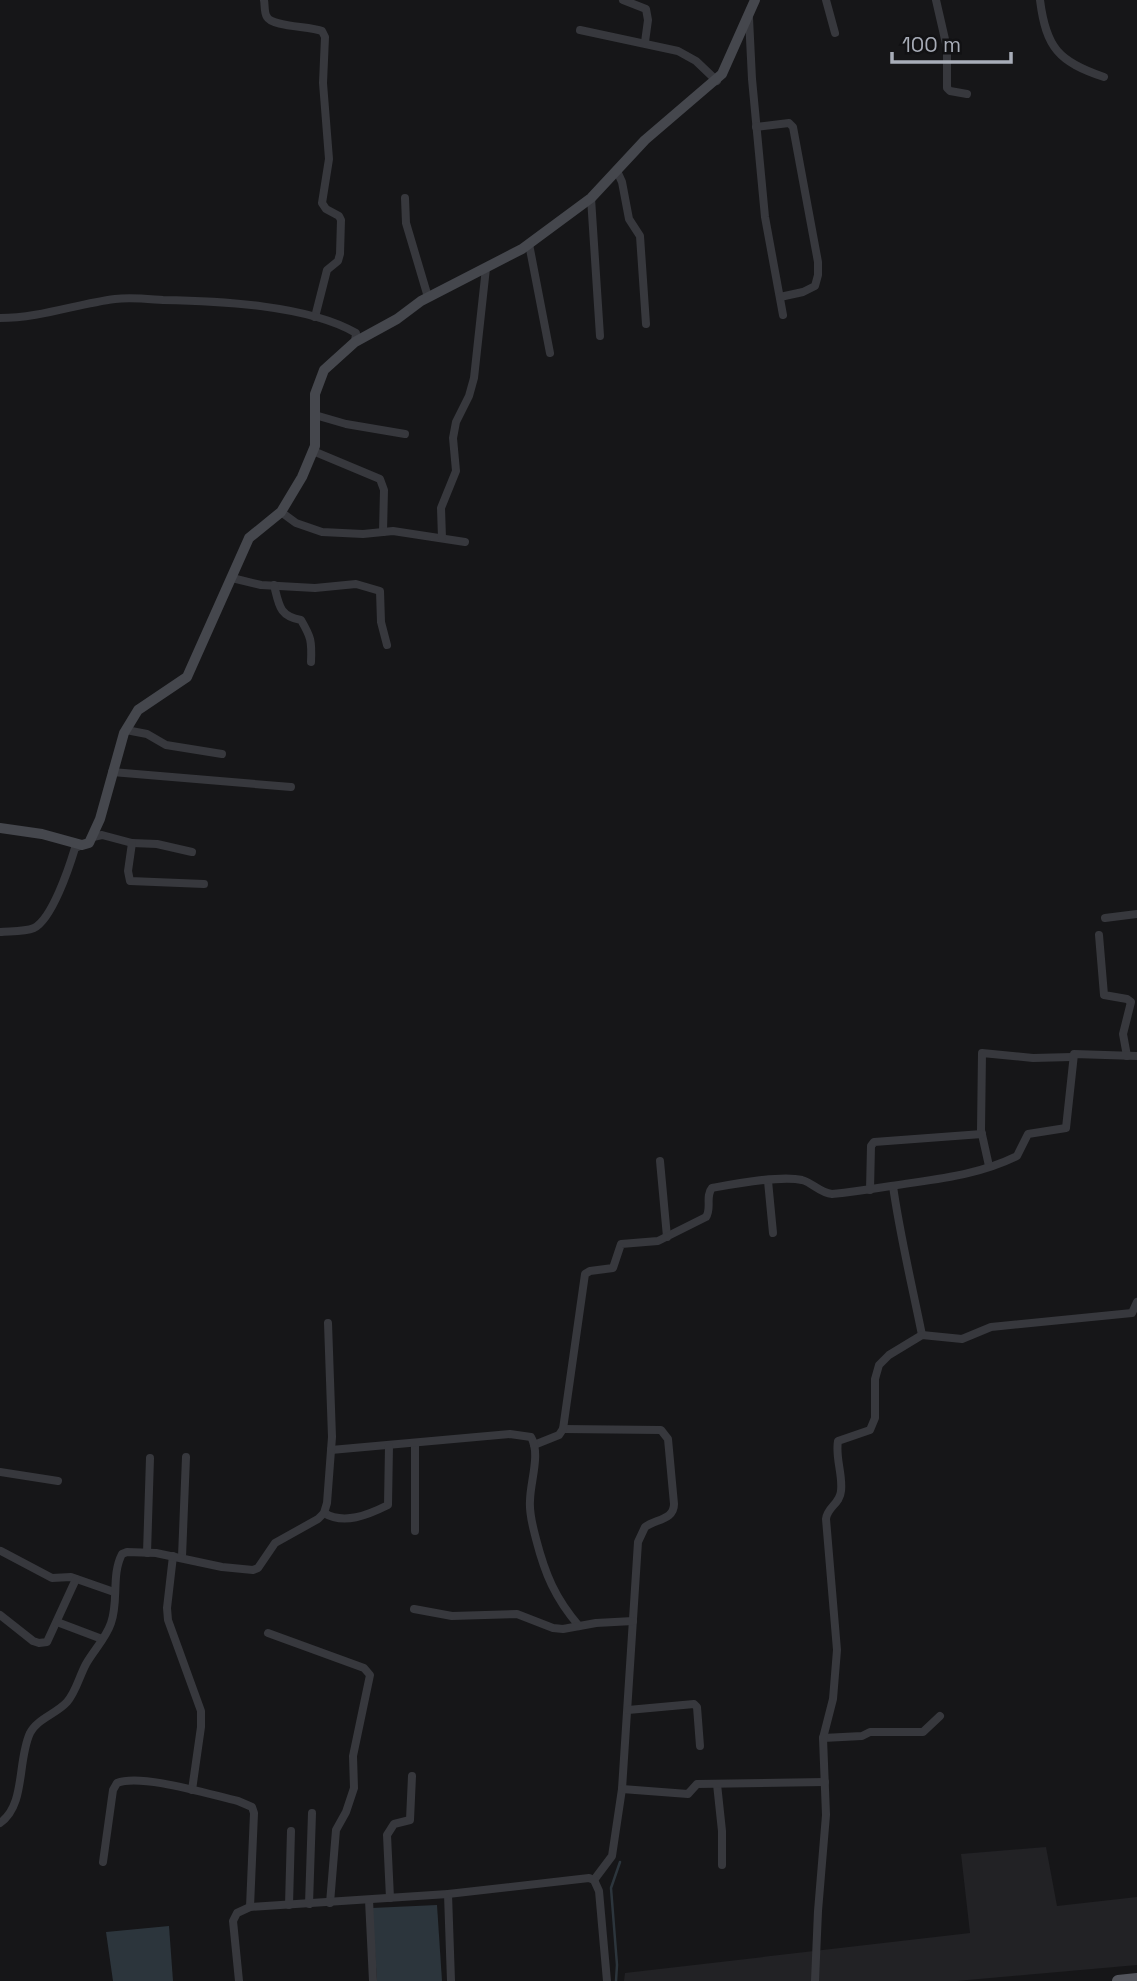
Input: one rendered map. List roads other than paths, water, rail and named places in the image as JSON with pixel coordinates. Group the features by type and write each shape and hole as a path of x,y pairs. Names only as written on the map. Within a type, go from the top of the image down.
{"main road":[{"path":"1118,1981 1137,1979"}],"street":[{"path":"264,0 269,21 314,28 322,31 325,37 323,83 328,159 322,203 341,220 340,254 338,261 327,270 314,317"},
{"path":"623,0 646,9 648,20 645,43"},
{"path":"0,932 38,926 58,895 75,848 89,843 93,837 126,730 138,710 187,677 249,538 281,512 302,477 313,451 314,394 324,370 355,342 397,319 428,297 529,244 591,198 660,126 717,80 731,57 755,0"},
{"path":"826,0 835,33"},
{"path":"936,0 947,48 947,88 967,94"},
{"path":"1040,0 1050,38 1063,59 1104,77"},
{"path":"749,15 765,217 783,315"},
{"path":"580,30 645,43 688,56 717,80"},
{"path":"756,127 789,123 793,127 818,262 815,286 803,292 780,297"},
{"path":"617,171 622,182 629,219 640,236 646,324"},
{"path":"405,198 406,223 428,297"},
{"path":"591,198 600,336"},
{"path":"529,244 550,353"},
{"path":"442,538 441,508 456,471 453,438 456,422 469,396 474,378 486,268"},
{"path":"0,318 25,318 117,298 226,302 340,324 356,334 355,342"},
{"path":"314,415 346,424 405,434"},
{"path":"313,451 380,479 384,489 383,532"},
{"path":"281,512 296,523 322,532 417,533 465,542"},
{"path":"232,578 315,588 356,584 380,591 381,622 387,645"},
{"path":"274,585 282,611 287,617 301,620 309,632 312,645 311,662"},
{"path":"126,730 147,734 166,745 222,754"},
{"path":"112,772 291,788"},
{"path":"0,828 42,834 82,845"},
{"path":"93,837 102,835 192,852"},
{"path":"132,842 128,871 131,881 204,884"},
{"path":"1105,918 1137,914"},
{"path":"1099,935 1104,995 1131,1002 1123,1034 1127,1056"},
{"path":"989,1166 982,1134 982,1053 1033,1058 1072,1057 1079,1052 1137,1056"},
{"path":"534,1445 559,1435 562,1429 585,1275 590,1270 613,1268 621,1244 658,1241 708,1215 708,1193 712,1188 786,1178 801,1180 826,1193 870,1190 954,1178 1017,1156 1028,1134 1066,1128 1072,1057"},
{"path":"870,1190 871,1150 874,1142 982,1134"},
{"path":"660,1161 667,1237"},
{"path":"768,1181 774,1233"},
{"path":"893,1186 900,1235 915,1293 922,1335"},
{"path":"815,1981 825,1839 822,1738 836,1678 836,1639 826,1514 836,1504 841,1492 840,1439 870,1430 875,1418 877,1368 889,1355 922,1335 967,1338 990,1327 1132,1313 1137,1303"},
{"path":"0,1823 11,1814 15,1805 21,1765 32,1729 65,1705 72,1696 86,1664 113,1619 114,1592 122,1554 178,1556 222,1567 253,1570 258,1568 275,1543 324,1513 331,1450 328,1323"},
{"path":"562,1429 661,1430 668,1439 674,1511 671,1516 652,1522 640,1533 622,1789 612,1856 594,1880"},
{"path":"331,1450 510,1434 527,1435 534,1445 530,1498 532,1522 549,1584 575,1622"},
{"path":"415,1443 415,1531"},
{"path":"324,1513 341,1519 372,1512 388,1505 389,1446"},
{"path":"186,1457 178,1556 167,1608 168,1620 201,1711 192,1790"},
{"path":"147,1553 149,1458"},
{"path":"0,1472 58,1481"},
{"path":"1,1551 52,1578 76,1578 114,1592"},
{"path":"0,1615 39,1643 47,1642 76,1578"},
{"path":"414,1609 452,1616 517,1614 553,1628 575,1622 633,1620"},
{"path":"57,1622 102,1639"},
{"path":"268,1633 364,1668 370,1675 354,1749 354,1788 336,1830 330,1903"},
{"path":"628,1710 694,1704 697,1707 700,1746"},
{"path":"822,1738 862,1737 870,1732 923,1732 940,1716"},
{"path":"390,1898 387,1835 394,1824 410,1820 412,1776"},
{"path":"103,1862 113,1790 117,1783 147,1781 238,1801 254,1809 250,1907"},
{"path":"622,1789 688,1794 696,1784 825,1782"},
{"path":"718,1784 722,1865"},
{"path":"309,1904 312,1813"},
{"path":"289,1905 291,1831"},
{"path":"239,1981 233,1921 237,1913 250,1907 448,1894 579,1878 594,1880"},
{"path":"594,1880 599,1891 607,1981"},
{"path":"448,1894 451,1981"},
{"path":"369,1900 373,1981"}],"waterway":[{"path":"616,1981 611,1888 620,1862"}]}
